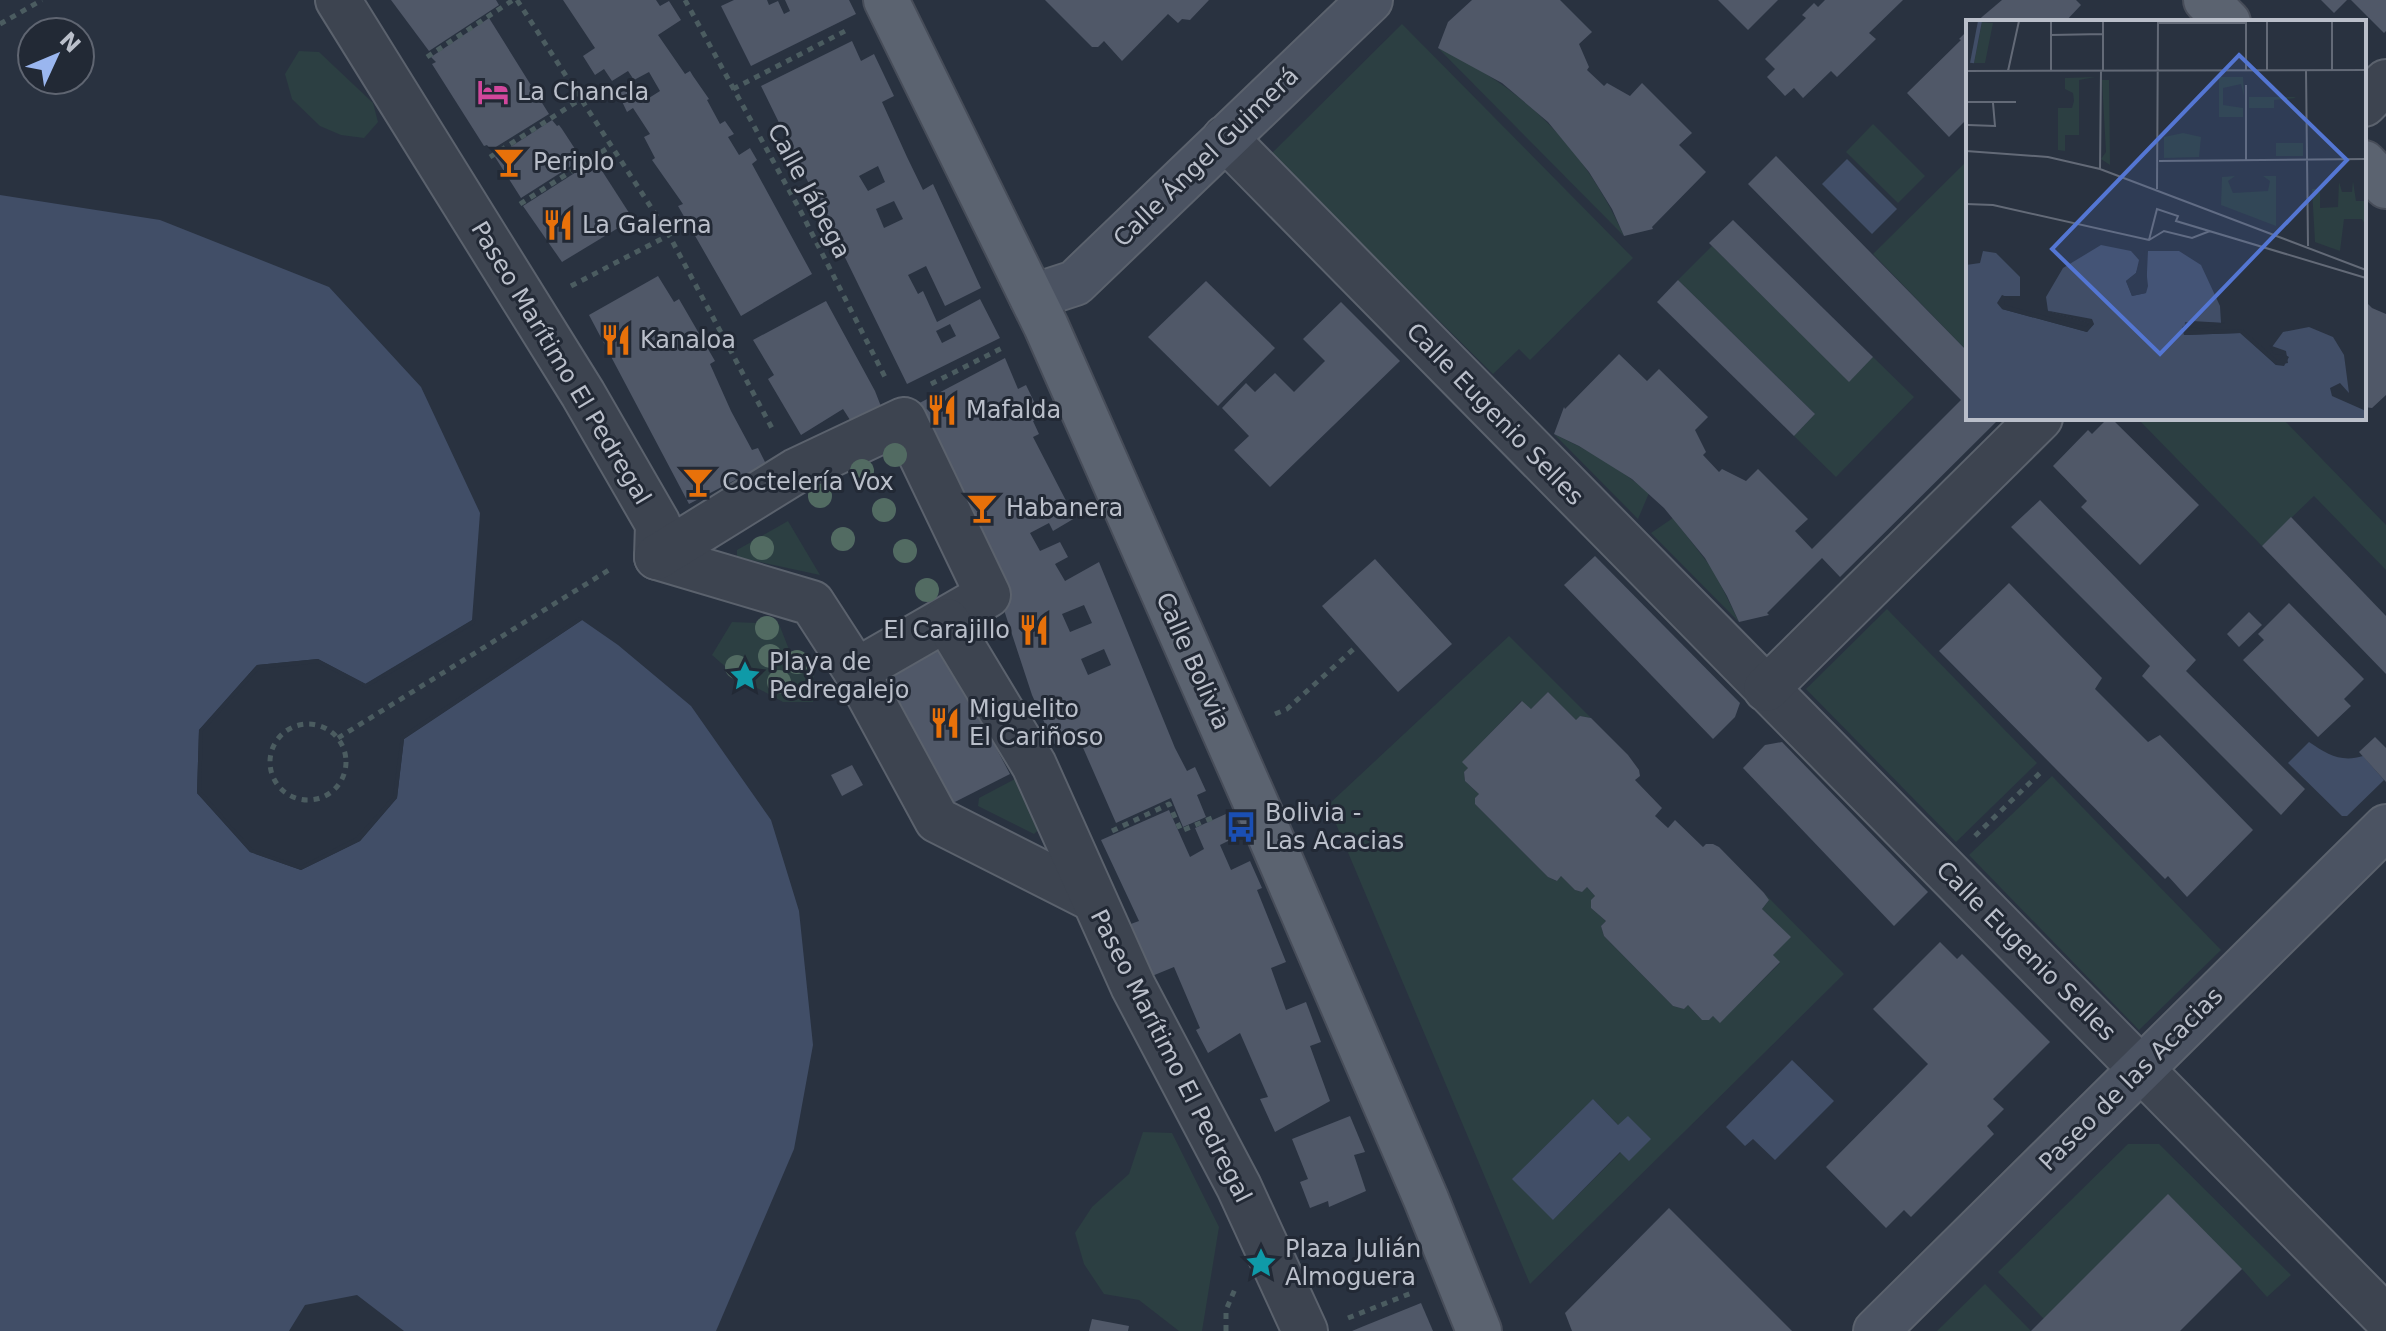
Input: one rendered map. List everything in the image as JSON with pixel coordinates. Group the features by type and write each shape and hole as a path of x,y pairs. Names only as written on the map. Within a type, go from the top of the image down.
{"main road":[{"path":"2206,0 2226,20"},
{"name":"Calle Bolivia","path":"888,4 1039,312 1298,900 1479,1331"},
{"path":"2366,165 2386,186"}],"street":[{"name":"Paseo Marítimo El Pedregal","path":"338,0 530,308 658,524 658,547 812,603 856,671 937,820 1091,898 1133,986 1239,1187 1325,1325"},
{"name":"Calle Ángel Guimerá","path":"1039,312 1075,283 1370,0"},
{"path":"2366,102 2386,82"},
{"name":"Calle Eugenio Selles","path":"1225,138 2386,1318"},
{"path":"658,547 796,471 904,420 988,595 856,671"},
{"path":"1766,689 2038,420"},
{"path":"947,621 1034,765 1091,898"},
{"name":"Paseo de las Acacias","path":"1876,1331 2386,827"}],"path":[{"path":"0,24 42,0"},
{"path":"388,82 515,0 669,235 776,436"},
{"name":"Calle Jábega","path":"685,0 801,212 891,387"},
{"path":"733,89 888,4"},
{"path":"451,182 581,99"},
{"path":"480,229 611,146"},
{"path":"530,308 669,235"},
{"path":"918,390 1039,312"},
{"path":"338,738 658,547"},
{"path":"1275,714 1287,709 1357,646"},
{"path":"306,723 324,727 338,738 346,754 345,772 337,787 322,798 308,800 294,797 281,789 273,777 270,759 275,741 288,729 306,723"},
{"path":"1974,837 2042,771"},
{"path":"1071,850 1169,804 1181,831 1221,814"},
{"path":"1325,1325 1426,1287"}],"shaded area":[{"path":"1402,24 1633,258 1530,360 1519,349 1493,374 1271,154"},
{"path":"1438,48 1498,82 1549,124 1591,176 1624,236"},
{"path":"299,51 319,52 373,103 378,122 364,138 341,135 320,126 292,99 285,74"},
{"path":"1873,124 1925,176 1898,203 1846,152"},
{"path":"1966,162 1966,350 1873,254"},
{"path":"1712,246 1849,381 1873,357 1914,397 1836,477 1794,436 1815,414 1678,280"},
{"path":"2139,420 2284,420 2386,525 2386,570 2314,496 2262,546"},
{"path":"1554,434 1604,460 1649,493 1638,519"},
{"path":"1673,518 1714,571 1739,622 1651,533"},
{"path":"788,521 820,575 737,557 737,550"},
{"path":"1887,609 2037,763 1956,842 1806,689"},
{"path":"732,622 779,624 790,652 814,670 813,702 783,702 737,677 712,655"},
{"path":"1509,636 1591,718 1580,716 1576,720 1548,692 1531,709 1521,701 1463,762 1468,768 1464,772 1465,781 1479,794 1475,804 1548,877 1556,881 1561,876 1575,890 1582,892 1587,887 1595,896 1591,900 1591,908 1606,921 1601,926 1604,936 1673,1006 1684,1009 1688,1005 1702,1020 1713,1016 1720,1022 1780,963 1773,955 1790,937 1762,909 1769,900 1764,893 1844,974 1530,1284 1328,805","holes":["1593,1099 1619,1126 1621,1152 1553,1220"]},
{"path":"2052,776 2221,950 2139,1030 1969,855"},
{"path":"1015,779 1024,782 1042,826 1034,834 978,806 979,798"},
{"path":"1143,1132 1172,1133 1219,1227 1202,1331 1179,1331 1139,1300 1104,1294 1084,1264 1075,1233 1092,1207 1129,1174"},
{"path":"2128,1144 2159,1144 2291,1275 2267,1297 2242,1269 2044,1319 1998,1272"},
{"path":"1985,1284 2031,1331 1937,1331"}],"water":[{"path":"1847,159 1897,209 1872,234 1822,184"},
{"path":"0,195 160,220 329,287 421,387 480,513 472,620 365,684 318,659 257,665 199,730 197,793 250,852 301,870 360,841 397,798 404,739 582,620 618,645 691,706 771,820 799,911 813,1045 794,1149 716,1331 404,1331 357,1295 305,1305 289,1331 0,1331"},
{"path":"2309,742 2341,758 2363,756 2384,780 2347,816 2342,816 2288,763"},
{"path":"1792,1060 1834,1101 1775,1160 1753,1139 1745,1146 1726,1127"},
{"path":"1593,1099 1618,1125 1628,1116 1651,1139 1629,1161 1620,1152 1553,1220 1512,1179"}],"pier":[{"path":"580,617 582,620 404,739 397,798 360,841 301,870 250,852 197,793 199,730 257,665 318,659 366,684 476,618 474,624 366,688 318,663 259,669 203,731 201,791 252,849 301,866 357,837 393,796 401,736"}],"building":[{"path":"391,0 496,0 499,5 429,51"},
{"path":"563,0 656,0 660,6 669,1 681,20 658,35 685,74 690,71 709,99 720,124 725,121 734,134 728,137 739,155 750,148 757,160 752,164 812,274 741,316 678,206 683,204 652,160 655,158 644,137 650,134 633,108 627,112 618,93 632,89 641,103 660,91 649,72 634,80 628,71 612,81 604,69 595,75 583,56 595,48"},
{"path":"734,0 767,0 769,5 778,1 784,14 790,11 785,0 849,0 856,14 751,66 721,6"},
{"path":"1045,0 1209,0 1190,20 1182,19 1178,23 1168,14 1122,61 1104,41 1098,47 1092,47"},
{"path":"1472,0 1560,0 1592,32 1579,44 1589,67 1587,70 1604,86 1607,83 1630,96 1642,83 1692,133 1679,145 1706,172 1653,229 1624,236 1612,209 1589,172 1548,122 1502,83 1438,48 1448,22"},
{"path":"1718,0 1778,0 1748,30"},
{"path":"1825,0 1903,0 1869,33 1876,39 1837,77 1831,71 1803,98 1794,88 1785,96 1767,77 1775,69 1765,59 1806,18 1802,15 1814,3 1818,7"},
{"path":"2002,0 2076,0 2081,5 2067,20 1978,20"},
{"path":"2321,0 2347,0 2334,13"},
{"path":"2351,0 2386,0 2386,31 2384,33"},
{"name":"La Chancla","path":"489,18 549,114 491,150 484,146 432,64 436,62 431,57"},
{"path":"1966,32 1966,120 1949,137 1907,93"},
{"path":"852,41 861,61 874,54 894,96 882,102 907,157 923,190 933,184 981,288 945,306 926,266 908,275 918,294 923,291 937,322 980,299 1000,338 907,384 761,86","holes":["878,166 885,182 868,191 859,176","894,201 903,219 884,228 876,209","950,324 956,336 942,343 936,331"]},
{"path":"552,120 562,129 577,152 574,154 579,161 521,198 495,157"},
{"path":"1776,156 1966,350 1966,420 1998,420 1840,577 1822,558 1767,613 1769,615 1739,622 1705,558 1664,508 1632,479 1554,434 1564,407 1619,354 1647,381 1659,369 1708,417 1695,430 1706,452 1703,455 1719,472 1722,469 1746,481 1758,469 1808,519 1795,531 1812,549 1961,400 1748,184"},
{"path":"595,160 633,219 562,262 523,206"},
{"path":"1733,220 1873,357 1849,382 1709,243"},
{"path":"658,276 674,302 679,299 715,361 710,364 731,411 752,450 758,448 766,464 689,504 589,315"},
{"path":"1678,280 1815,414 1794,436 1657,302"},
{"path":"1206,281 1275,348 1218,406 1148,337"},
{"path":"826,301 882,409 852,423 843,409 801,435 768,379 774,375 753,340"},
{"path":"1341,302 1400,361 1270,487 1234,450 1249,436 1222,408 1246,383 1255,392 1275,373 1294,392 1325,361 1303,339"},
{"path":"2366,302 2386,314 2386,395 2372,408 2366,407"},
{"path":"1005,358 1018,389 1026,385 1041,416 1033,421 1039,434 1033,437 1075,518 1053,531 1049,523 1030,533 1040,551 1060,542 1068,557 1055,564 1065,581 1099,562 1175,748 1187,771 1195,767 1206,791 1197,795 1206,817 1183,827 1171,798 1116,823 1077,734 1054,744 1032,695 1003,607 910,408","holes":["1084,605 1092,623 1070,632 1062,614","1104,649 1111,665 1088,675 1081,659"]},
{"path":"2106,420 2113,420 2199,505 2140,565 2081,507 2087,501 2053,466 2088,430 2092,434"},
{"path":"2040,500 2196,660 2186,671 2305,789 2281,815 2142,676 2150,666 2011,527"},
{"path":"2291,517 2386,616 2386,674 2262,546"},
{"path":"1595,556 1740,703 1735,717 1713,739 1564,585"},
{"path":"1375,559 1452,644 1398,692 1322,606"},
{"path":"2009,583 2102,678 2095,689 2148,742 2160,735 2253,830 2187,897 2168,876 2165,879 1939,651"},
{"path":"2289,603 2364,679 2344,699 2351,706 2318,737 2243,660 2264,640 2258,634"},
{"path":"2249,612 2262,625 2239,647 2227,634"},
{"name":"Miguelito El Cariñoso","path":"938,639 1010,774 949,805 880,669"},
{"path":"1548,692 1576,720 1580,716 1591,718 1628,755 1639,770 1640,776 1635,780 1662,808 1655,816 1668,828 1675,820 1703,847 1713,844 1719,847 1764,893 1769,900 1762,909 1791,937 1773,955 1780,962 1720,1023 1713,1016 1702,1020 1688,1005 1684,1009 1673,1006 1604,936 1601,926 1606,921 1591,908 1591,900 1595,896 1587,887 1582,892 1575,890 1561,876 1557,881 1548,877 1475,804 1479,794 1465,781 1464,772 1468,768 1462,762 1522,701 1531,709"},
{"path":"2375,737 2386,748 2386,782 2359,752"},
{"path":"1782,742 1928,892 1894,926 1743,768 1765,745"},
{"path":"852,765 863,785 842,796 831,775"},
{"path":"1169,810 1190,857 1204,849 1195,828 1228,813 1238,836 1220,845 1231,870 1250,861 1262,888 1257,890 1286,962 1271,968 1286,1010 1306,1002 1321,1042 1310,1046 1330,1101 1275,1132 1260,1099 1268,1097 1240,1033 1208,1053 1196,1030 1200,1028 1174,967 1152,976 1128,925 1139,921 1101,840"},
{"path":"1940,942 1957,959 1962,954 2050,1042 1993,1099 2004,1109 1987,1126 1994,1134 1911,1217 1904,1210 1886,1228 1826,1167 1928,1064 1873,1009"},
{"path":"1350,1116 1365,1152 1354,1155 1366,1191 1329,1207 1328,1201 1310,1208 1300,1182 1308,1179 1292,1139"},
{"path":"2168,1194 2242,1269 2180,1331 2031,1331"},
{"path":"1669,1208 1792,1331 1572,1331 1565,1313"},
{"path":"1421,1303 1433,1331 1352,1331 1364,1326"},
{"path":"1092,1319 1129,1326 1128,1331 1089,1331"}],"place":[{"name":"La Chancla","path":"493,92"},
{"name":"Periplo","path":"509,162"},
{"name":"La Galerna","path":"558,225"},
{"name":"Kanaloa","path":"616,340"},
{"name":"Mafalda","path":"942,410"},
{"name":"Coctelería Vox","path":"698,482"},
{"name":"Habanera","path":"982,508"},
{"name":"El Carajillo","path":"1034,630"},
{"name":"Playa de Pedregalejo","path":"745,676"},
{"name":"Miguelito El Cariñoso","path":"945,723"},
{"name":"Bolivia - Las Acacias","path":"1241,827"},
{"name":"Plaza Julián Almoguera","path":"1261,1263"}]}
